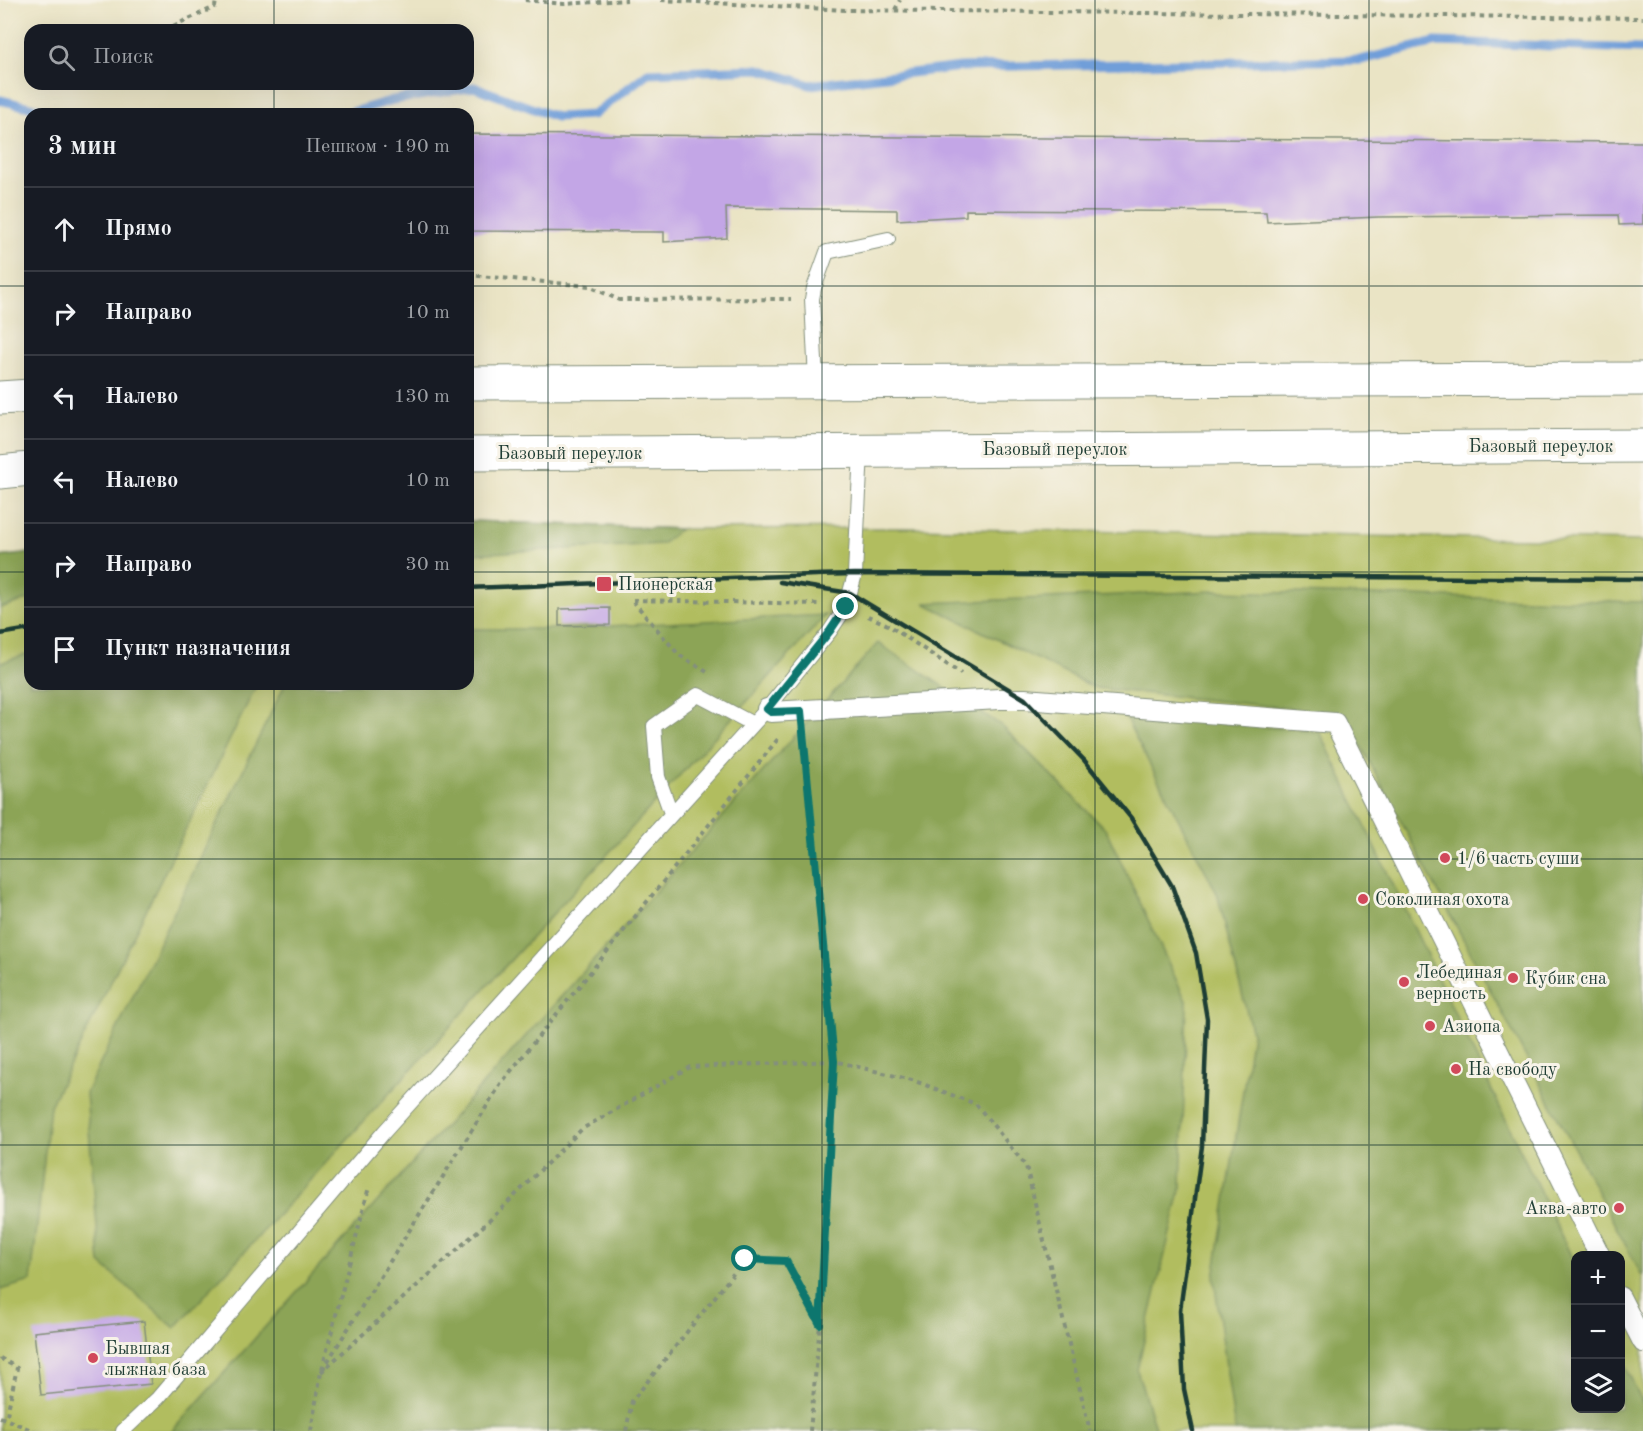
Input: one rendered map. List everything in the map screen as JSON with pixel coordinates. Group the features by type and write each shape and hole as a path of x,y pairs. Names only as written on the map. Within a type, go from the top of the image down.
{"main road":[{"path":"474,383 1643,379"},
{"path":"0,398 24,396"},
{"name":"Базовый переулок","path":"474,454 1643,446"},
{"path":"0,472 24,470"}],"street":[{"path":"767,709 771,712 801,711 1016,699 1335,723 1598,1251"},
{"path":"1624,1305 1643,1342"}],"lane":[{"path":"816,381 812,299 826,252 888,239"},
{"path":"123,1431 158,1398 384,1132 767,709 830,631 846,607 855,574 861,451"},
{"path":"671,813 658,777 654,726 698,695 753,724"}],"path":[{"path":"177,24 215,7 216,0"},
{"path":"525,0 564,4 627,0"},
{"path":"661,0 845,10 1643,18"},
{"path":"895,10 900,0"},
{"path":"474,276 589,286 619,300 812,299"},
{"path":"633,600 680,655 709,673"},
{"path":"801,711 834,1061 820,1324 810,1431"},
{"path":"321,1372 502,1082 801,711"},
{"path":"321,1372 490,1220 582,1129 690,1067 834,1061 912,1080 976,1104 1026,1166 1090,1431"},
{"path":"311,1431 321,1372 384,1132"},
{"path":"626,1431 632,1401 745,1259 786,1261 820,1324"},
{"path":"0,1358 17,1368 6,1419"},
{"path":"0,1417 34,1431"}],"green space":[{"path":"474,521 680,529 907,528 1643,541 1643,1431 0,1431 0,557 24,554 24,690 474,690"},
{"path":"474,521 680,529 662,544 474,554"},
{"path":"24,554 24,601 0,608 0,557"},
{"path":"1216,591 1643,602 1643,1278 1344,714 1095,688 924,603"},
{"path":"826,615 175,1328 100,1263 86,1093 282,690 474,690 474,629 549,629"},
{"path":"878,643 1002,726 1106,830 1187,1003 1181,1187 1137,1370 1156,1431 172,1431"},
{"path":"24,655 24,690 254,690 50,1106 31,1281 0,1290 0,663"},
{"path":"1123,713 1320,732 1571,1256 1571,1413 1625,1413 1625,1366 1643,1404 1643,1431 1235,1431 1214,1278 1252,1033 1217,893"}],"building":[{"path":"474,134 1643,142 1643,224 1619,225 1618,215 1378,217 1267,222 1266,212 966,210 966,216 897,220 897,210 726,208 727,238 664,242 664,232 474,231"},
{"path":"610,608 610,625 559,626 559,609"},
{"name":"Бывшая лыжная база","path":"144,1321 151,1384 41,1395 34,1332"}],"waterway":[{"path":"474,87 556,117 593,115 648,73 759,69 810,85 961,67 1361,60 1436,42 1643,49"},
{"path":"366,108 393,100 455,90"},
{"path":"0,100 34,108"}],"railway":[{"path":"474,588 855,574 1643,579"},
{"path":"780,582 850,593 1025,699 1084,760 1131,818 1172,886 1196,953 1207,1019 1202,1146 1180,1311 1184,1389 1193,1431"},
{"path":"0,634 24,630"}],"place":[{"name":"Пионерская","path":"604,584"},
{"name":"1/6 часть суши","path":"1445,858"},
{"name":"Соколиная охота","path":"1363,899"},
{"name":"Кубик сна","path":"1513,978"},
{"name":"Лебединая верность","path":"1404,982"},
{"name":"Азиопа","path":"1430,1026"},
{"name":"На свободу","path":"1456,1069"},
{"name":"Аква-авто","path":"1619,1208"},
{"name":"Бывшая лыжная база","path":"93,1358"}],"route":[{"path":"745,1259 786,1261 820,1324 834,1061 801,711 771,712 767,709 830,631 846,607"}]}
